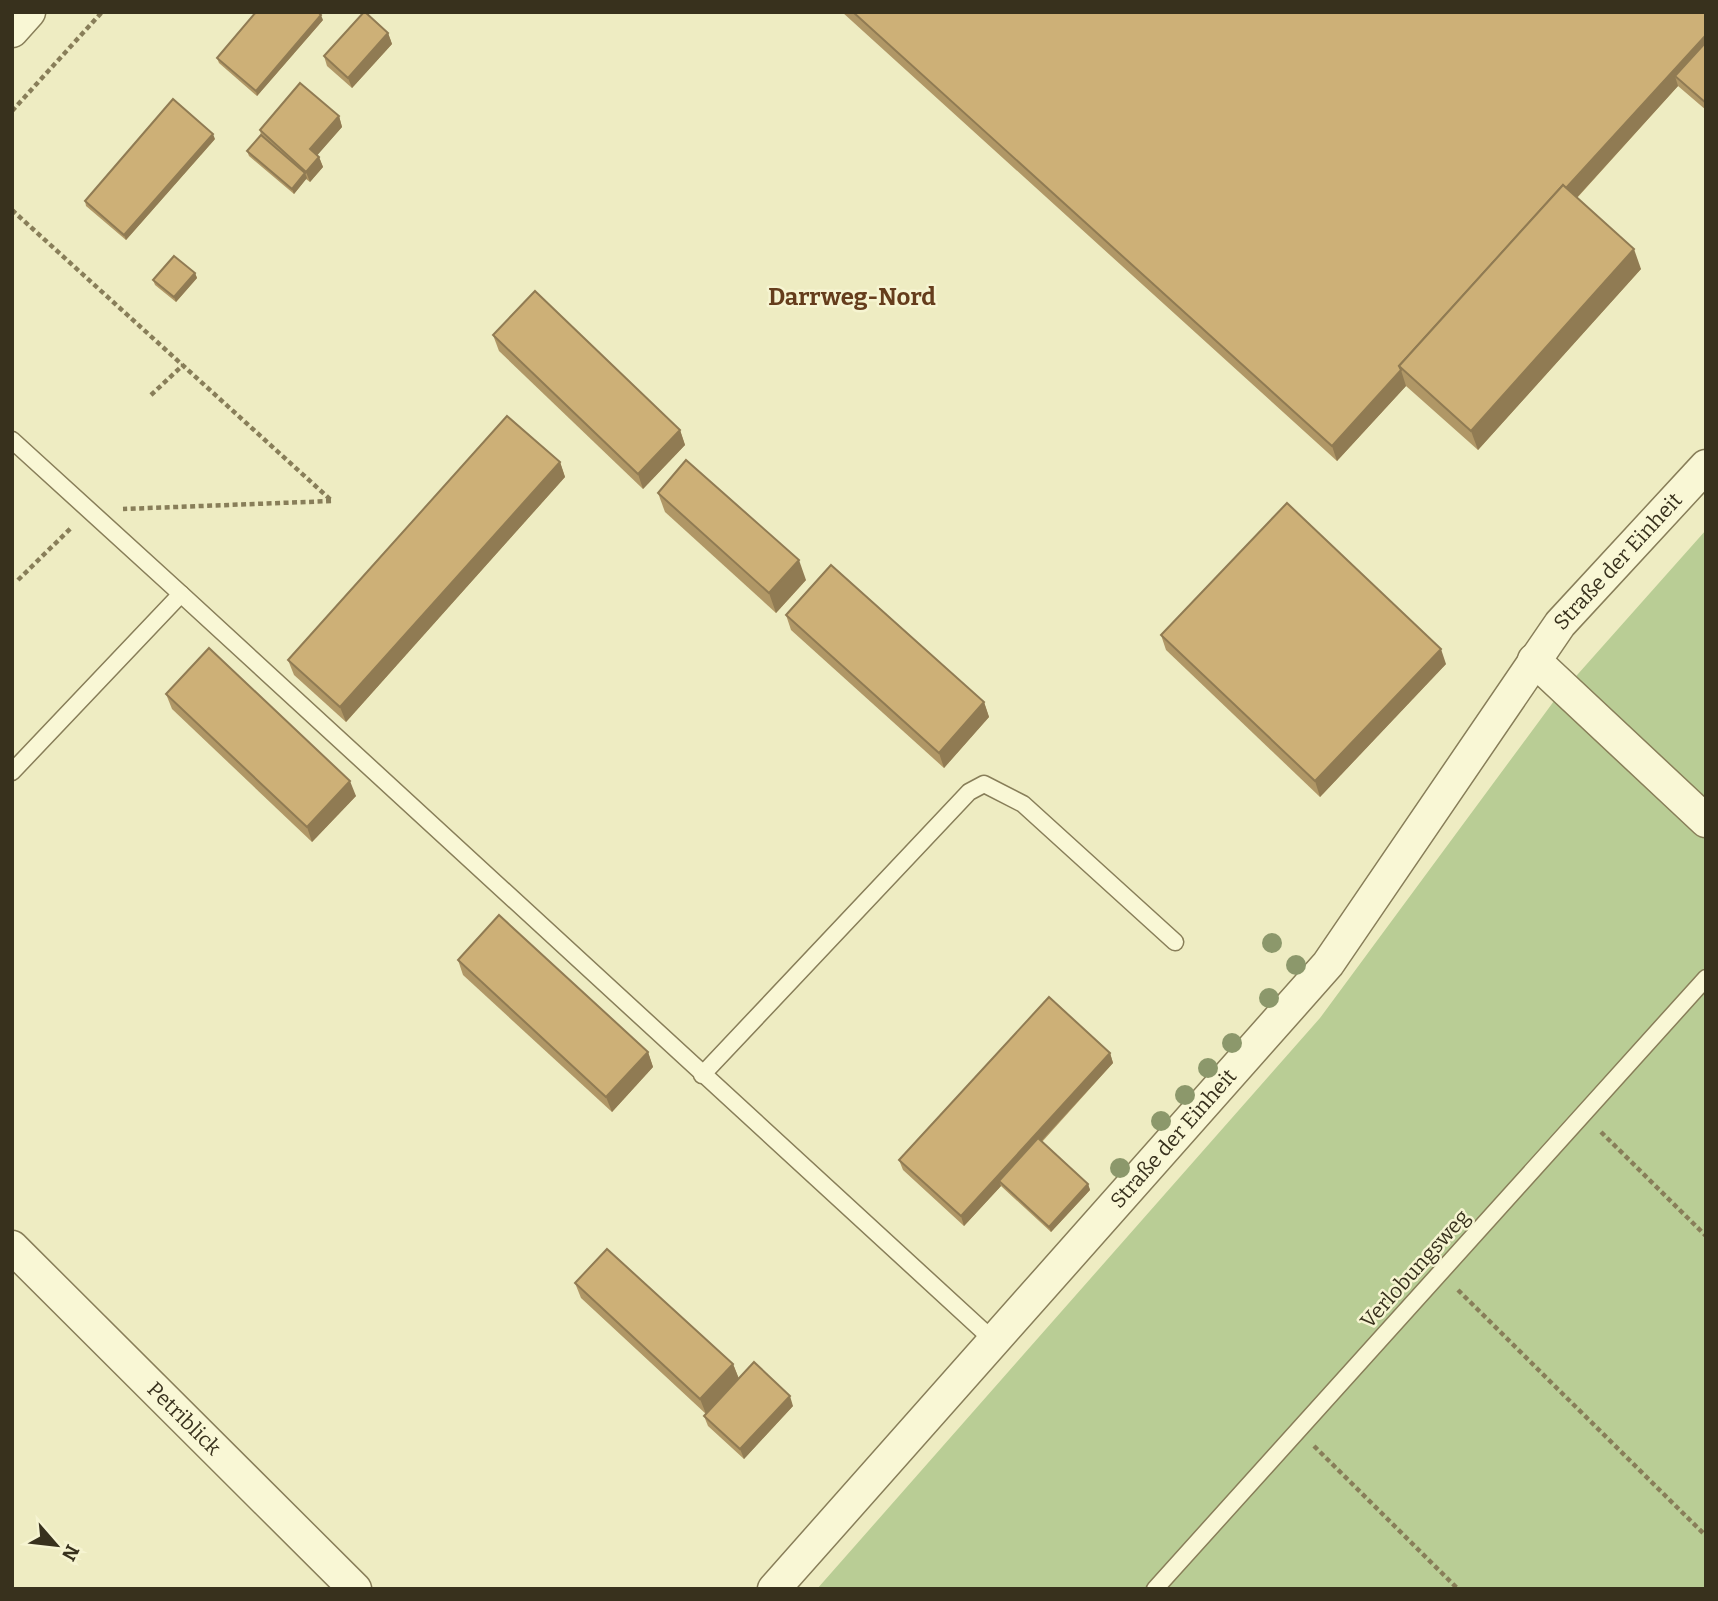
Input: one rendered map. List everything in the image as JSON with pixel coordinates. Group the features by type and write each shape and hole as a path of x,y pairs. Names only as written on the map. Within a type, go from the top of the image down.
{"street":[{"path":"12,31 29,12"},
{"name":"Straße der Einheit","path":"774,1589 1328,964 1560,624 1706,467"},
{"path":"1534,660 1706,821"},
{"name":"Petriblick","path":"12,1247 355,1589"}],"lane":[{"path":"12,440 702,1075 995,1340"},
{"path":"12,772 181,594"},
{"path":"702,1075 969,792 984,784 1023,804 1174,942"},
{"name":"Verlobungsweg","path":"1155,1589 1706,978"}],"path":[{"path":"12,111 102,12"},
{"path":"12,209 332,501 89,510 18,580"},
{"path":"151,395 183,365"},
{"path":"1583,1114 1706,1236"},
{"path":"1440,1272 1706,1536"},
{"path":"1298,1430 1458,1589"}],"green space":[{"path":"1706,530 1706,1589 817,1589 1320,1018 1554,701"}],"building":[{"path":"256,12 318,12 321,15 256,91 217,58"},
{"path":"364,12 388,33 348,78 324,56"},
{"path":"853,12 1706,12 1706,35 1566,188 1563,185 1399,366 1401,370 1332,446"},
{"path":"1706,42 1706,103 1675,76"},
{"path":"300,83 339,116 310,149 319,157 306,172 260,130"},
{"path":"173,99 213,134 124,235 85,201"},
{"path":"261,135 305,173 292,189 247,151"},
{"path":"1563,185 1634,249 1471,431 1399,366"},
{"path":"174,256 195,273 174,297 153,280"},
{"path":"535,291 680,430 638,474 493,335"},
{"path":"507,416 560,462 340,707 288,660"},
{"path":"686,460 799,560 769,593 658,493"},
{"path":"1287,503 1441,649 1315,781 1161,635"},
{"path":"831,565 984,702 939,753 786,615"},
{"path":"209,648 350,781 307,827 166,694"},
{"path":"499,915 648,1052 606,1097 458,960"},
{"path":"1049,997 1110,1053 961,1216 899,1160"},
{"path":"1038,1138 1088,1184 1049,1227 999,1181"},
{"path":"607,1249 733,1364 700,1399 575,1283"},
{"path":"754,1362 790,1396 740,1449 704,1416"}],"district":[{"name":"Darrweg-Nord","path":"852,297"}]}
